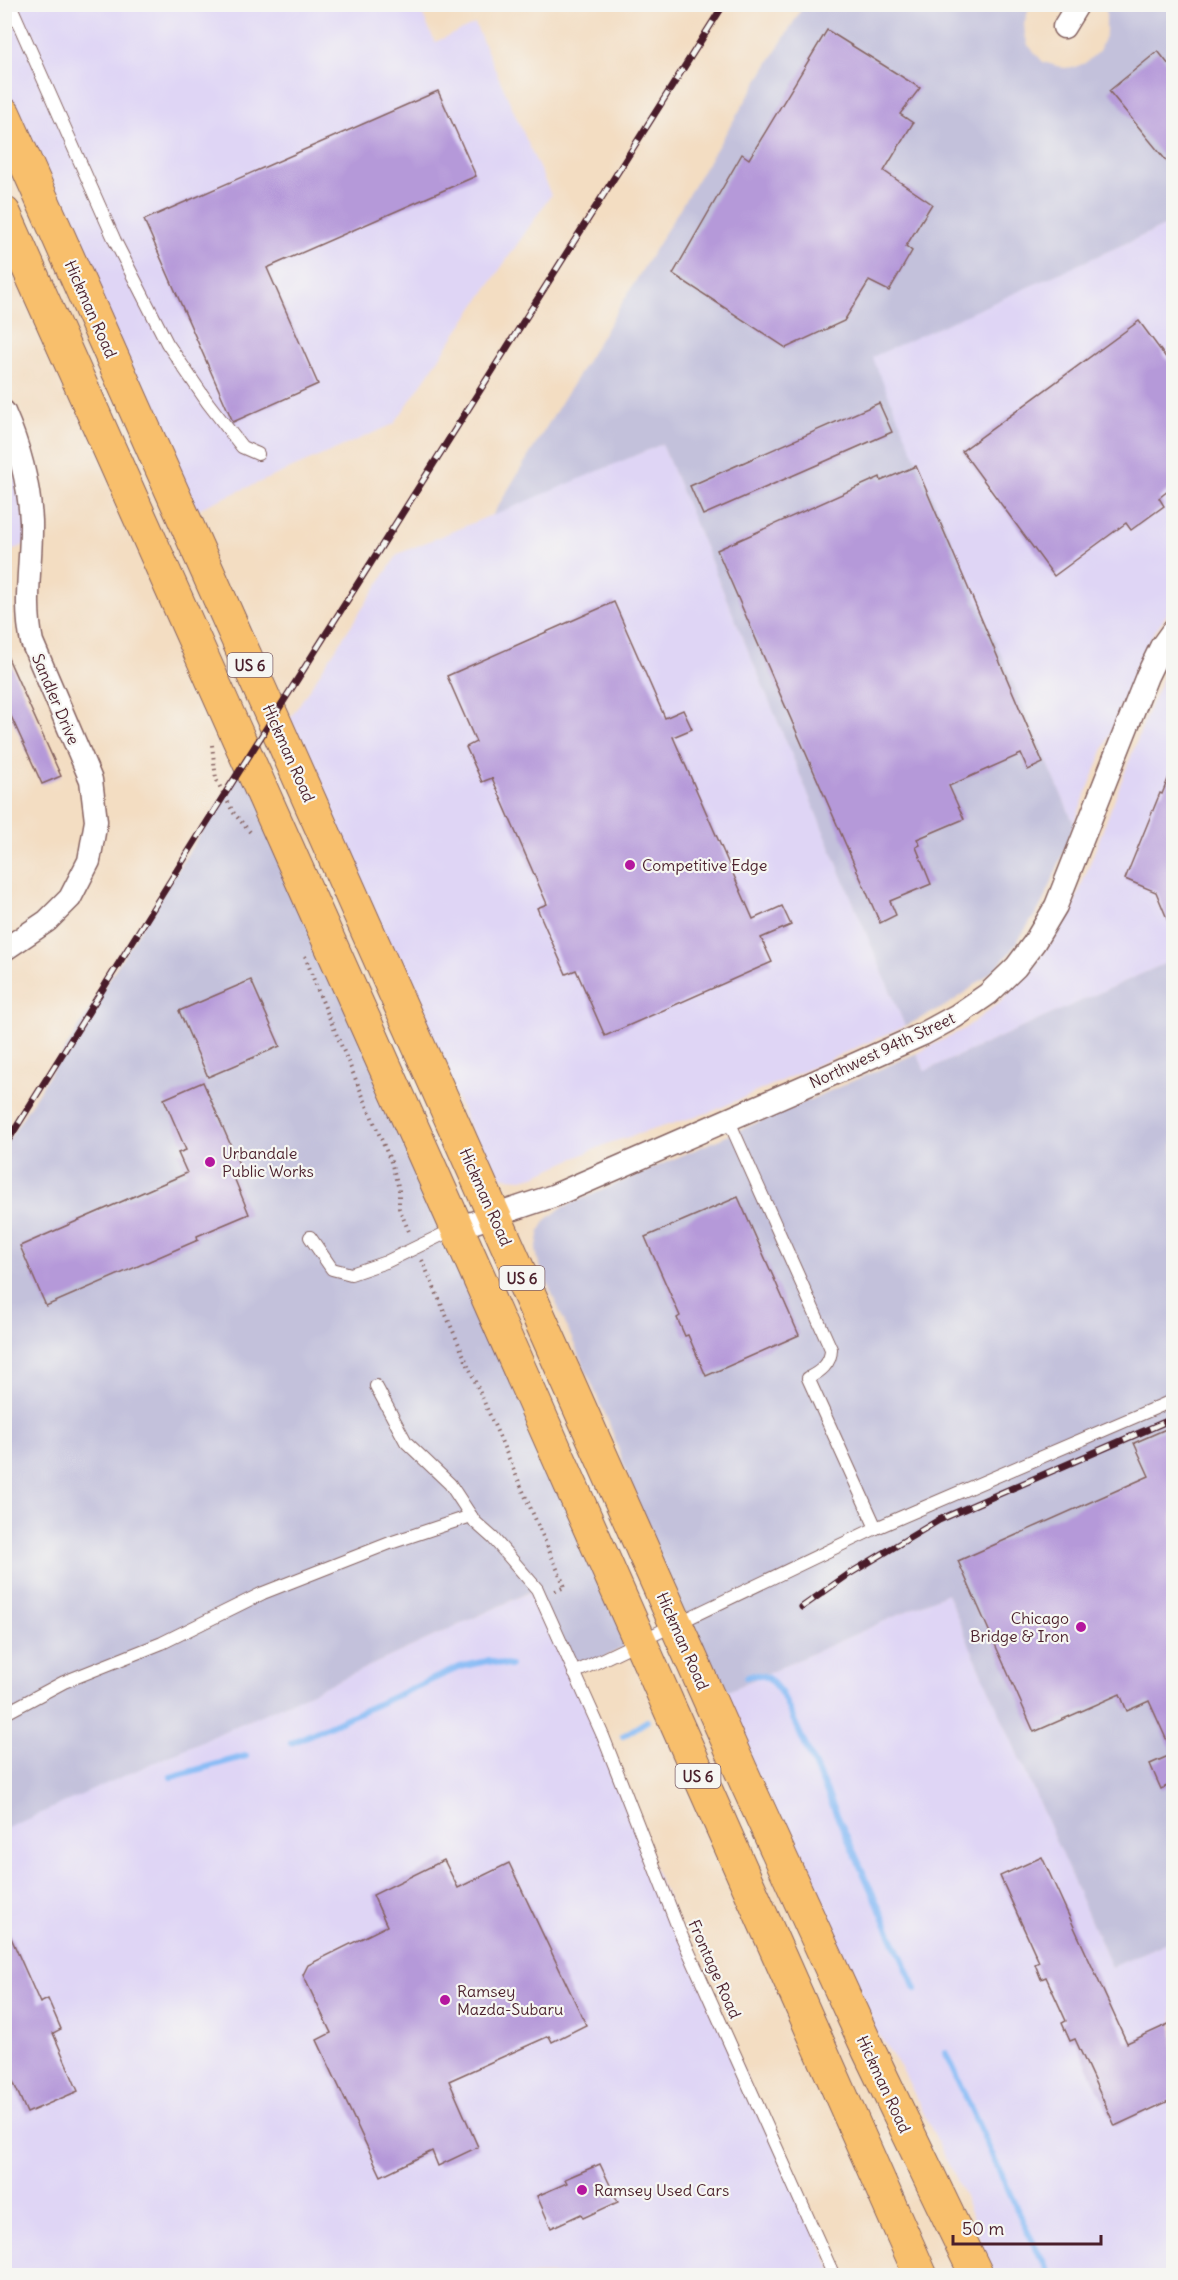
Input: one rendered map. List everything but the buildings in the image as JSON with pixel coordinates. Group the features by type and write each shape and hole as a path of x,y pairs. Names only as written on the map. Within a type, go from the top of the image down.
{"main road":[{"name":"Hickman Road","path":"4,114 675,1623 868,2051 977,2276"},
{"name":"US 6","path":"4,213 921,2276"}],"street":[{"path":"1064,27 1078,4"},
{"name":"Sandler Drive","path":"4,412 19,451 31,520 27,619 32,642 91,780 96,821 89,861 70,898 47,921 4,950"},
{"name":"Northwest 94th Street","path":"457,1228 553,1196 931,1030 988,994 1016,967 1034,943 1056,906 1147,676 1173,629"}],"lane":[{"path":"10,4 116,242 167,343 208,403 242,447 258,454"},
{"path":"728,1119 831,1349 828,1363 818,1373 808,1378 876,1528"},
{"path":"310,1237 332,1269 351,1274 386,1262 457,1228"},
{"name":"Frontage Road","path":"376,1386 406,1442 450,1484 471,1516 537,1589 603,1736 679,1930 834,2276"},
{"path":"574,1673 638,1640 876,1528 1173,1400"},
{"path":"4,1714 64,1682 162,1643 263,1593 390,1543 471,1516"}],"path":[{"path":"211,742 216,779 232,812 255,837"},
{"path":"303,950 318,992 391,1162 399,1189 399,1208 565,1587 541,1598"}],"shaded area":[{"path":"4,5 418,5 435,42 475,24 551,195 394,424 193,511 5,87"},
{"path":"804,5 1030,5 1024,24 1028,45 1043,62 1064,68 1085,63 1099,51 1106,33 1106,5 1173,5 1173,222 872,357 1074,824 1039,909 1010,952 996,968 962,995 944,1007 905,1026 662,444 492,516"},
{"path":"1173,222 1173,606 1153,634 1140,658 1074,824 871,357"},
{"path":"4,412 30,542 5,554 4,554"},
{"path":"662,444 905,1026 711,1112 609,1143 534,1176 522,1179 509,1178 496,1173 487,1166 287,723 398,554"},
{"path":"1173,655 1173,960 925,1071 917,1053 964,1029 1001,1001 1027,975 1062,926 1074,905 1149,709"},
{"path":"247,759 638,1640 574,1673 536,1589 5,1829 4,1147"},
{"path":"1173,960 1173,1939 1111,1967 947,1593 719,1695 652,1544 609,1423 539,1264 536,1251 540,1230 546,1220 561,1208 917,1053 925,1071"},
{"path":"537,1589 652,1864 834,2275 5,2275 4,1829"},
{"path":"947,1593 1111,1967 1173,1939 1173,2275 993,2275 964,2196 903,2071 865,2015 719,1695"}],"waterway":[{"path":"291,1743 460,1667 487,1661 510,1666"},
{"path":"746,1677 763,1676 782,1694 916,1989"},
{"path":"623,1736 647,1721"},
{"path":"171,1777 246,1756"},
{"path":"945,2052 1027,2231 1051,2276"}],"railway":[{"path":"4,1147 724,4"},
{"path":"802,1607 849,1574 939,1520 1174,1418"}],"place":[{"name":"Competitive Edge","path":"630,865"},
{"name":"Urbandale Public Works","path":"210,1162"},
{"name":"Chicago Bridge & Iron","path":"1081,1627"},
{"name":"Ramsey Mazda-Subaru","path":"445,2000"},
{"name":"Ramsey Used Cars","path":"582,2190"}]}
